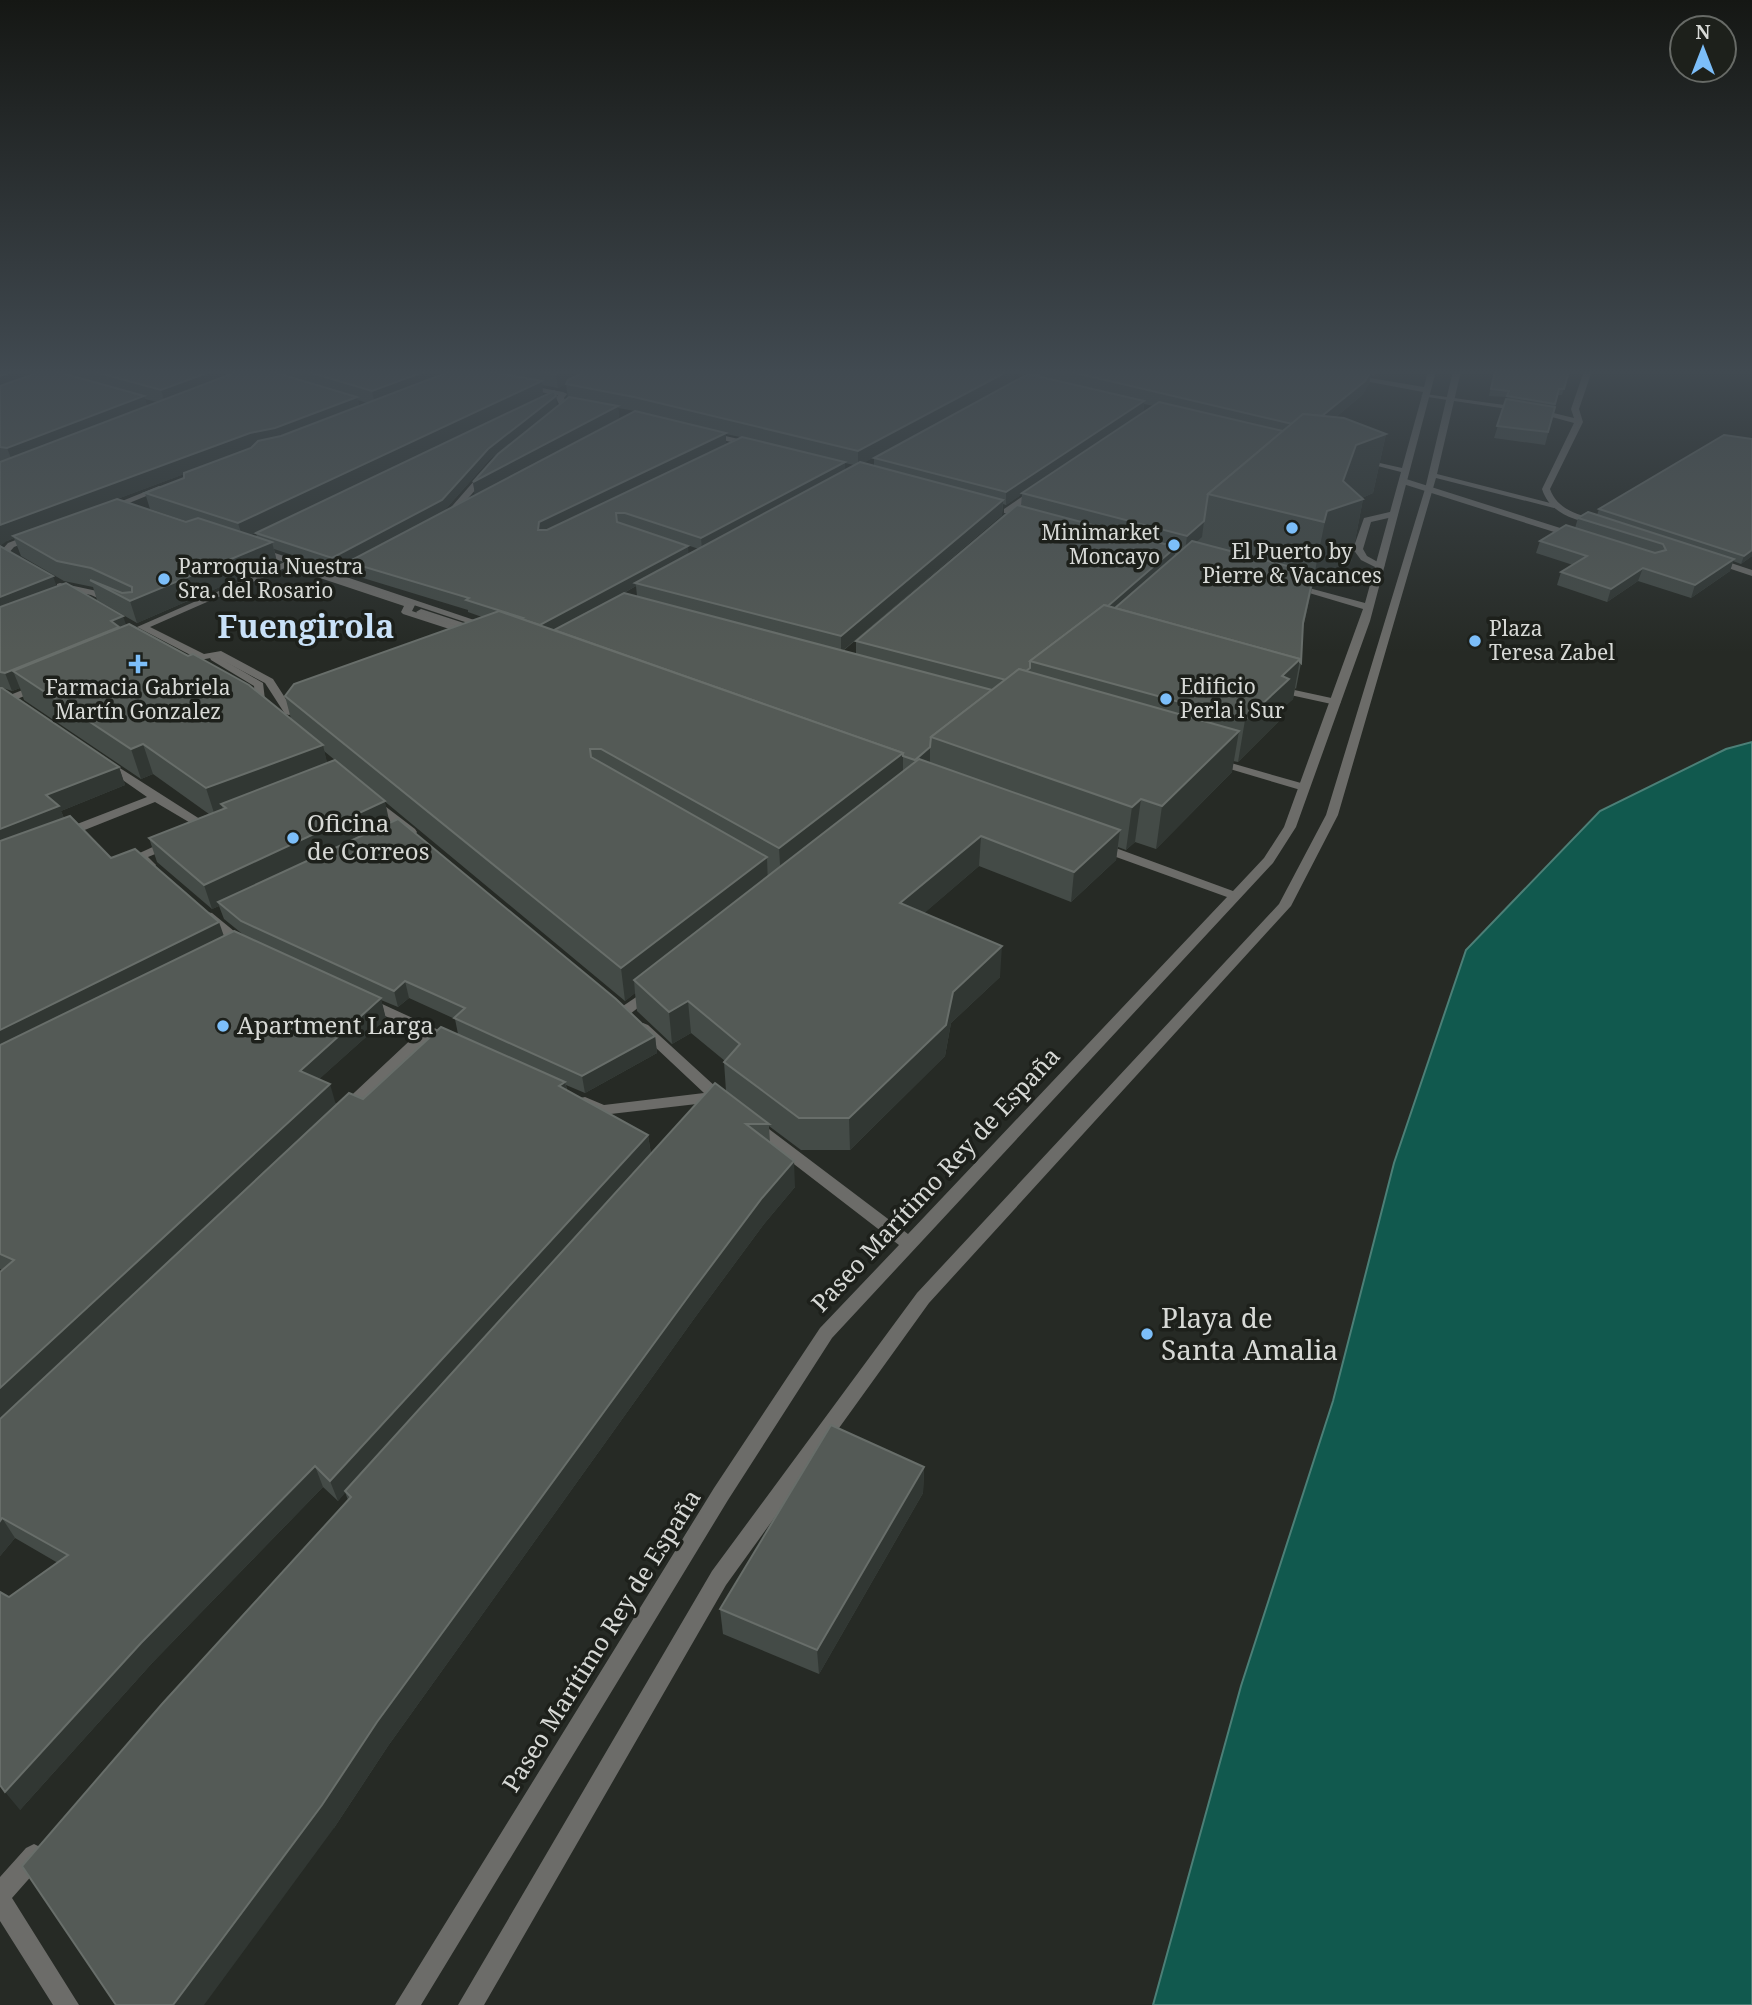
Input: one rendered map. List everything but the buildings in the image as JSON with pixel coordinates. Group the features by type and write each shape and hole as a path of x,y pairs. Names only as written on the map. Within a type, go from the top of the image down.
{"street":[{"path":"449,515 494,465"},
{"path":"1371,465 1431,482 1553,505 1606,526"},
{"name":"Paseo Marítimo Rey de España","path":"407,2005 721,1494 818,1345 908,1243 1269,860 1290,827 1336,702 1369,607 1408,465"},
{"path":"470,2005 719,1578 923,1298 1285,906 1332,815 1435,465"},
{"path":"1553,505 1546,489 1558,465"},
{"path":"1004,522 1011,512 1051,480"},
{"path":"1431,482 1588,540"},
{"path":"149,498 173,489"},
{"path":"97,512 173,489"},
{"path":"111,518 173,489"},
{"path":"437,521 472,503"},
{"path":"994,507 1011,512"},
{"path":"1380,566 1364,558 1358,549 1367,520 1394,514"},
{"path":"4,555 11,545 36,535"},
{"path":"4,555 39,546"},
{"path":"243,546 502,631"},
{"path":"1699,556 1752,573"},
{"path":"129,627 156,638 204,658 217,653 269,681 289,712 487,638 406,612 410,605 287,564 142,627 156,638 207,672"},
{"path":"335,576 346,570"},
{"path":"95,607 54,583 94,593 123,606"},
{"path":"1279,583 1369,607"},
{"path":"60,599 72,594"},
{"path":"421,612 469,628 489,626"},
{"path":"215,658 259,685 272,717 251,699"},
{"path":"0,703 50,682"},
{"path":"1267,686 1336,702"},
{"path":"0,691 23,706"},
{"path":"1199,757 1304,787"},
{"path":"101,760 202,830 139,856 159,873"},
{"path":"363,793 398,829 425,844"},
{"path":"52,838 156,798"},
{"path":"1080,839 1235,896"},
{"path":"210,914 240,947"},
{"path":"657,986 620,1006 716,1097 908,1243"},
{"path":"353,996 466,1048"},
{"path":"329,1125 428,1031"},
{"path":"577,1099 602,1110 716,1097"},
{"path":"698,1118 716,1097"},
{"path":"0,1894 47,1842"},
{"path":"0,1899 67,2005"}],"water":[{"path":"1752,742 1752,2005 1153,2005 1241,1686 1333,1401 1394,1163 1466,950 1600,811 1726,749"}],"place":[{"name":"El Puerto by Pierre & Vacances","path":"1292,528"},
{"name":"Minimarket Moncayo","path":"1174,545"},
{"name":"Parroquia Nuestra Sra. del Rosario","path":"164,579"},
{"name":"Plaza Teresa Zabel","path":"1475,641"},
{"name":"Farmacia Gabriela Martín Gonzalez","path":"138,664"},
{"name":"Edificio Perla i Sur","path":"1166,699"},
{"name":"Oficina de Correos","path":"293,838"},
{"name":"Apartment Larga","path":"223,1026"},
{"name":"Playa de Santa Amalia","path":"1147,1334"}],"district":[{"name":"Fuengirola","path":"306,627"}]}
